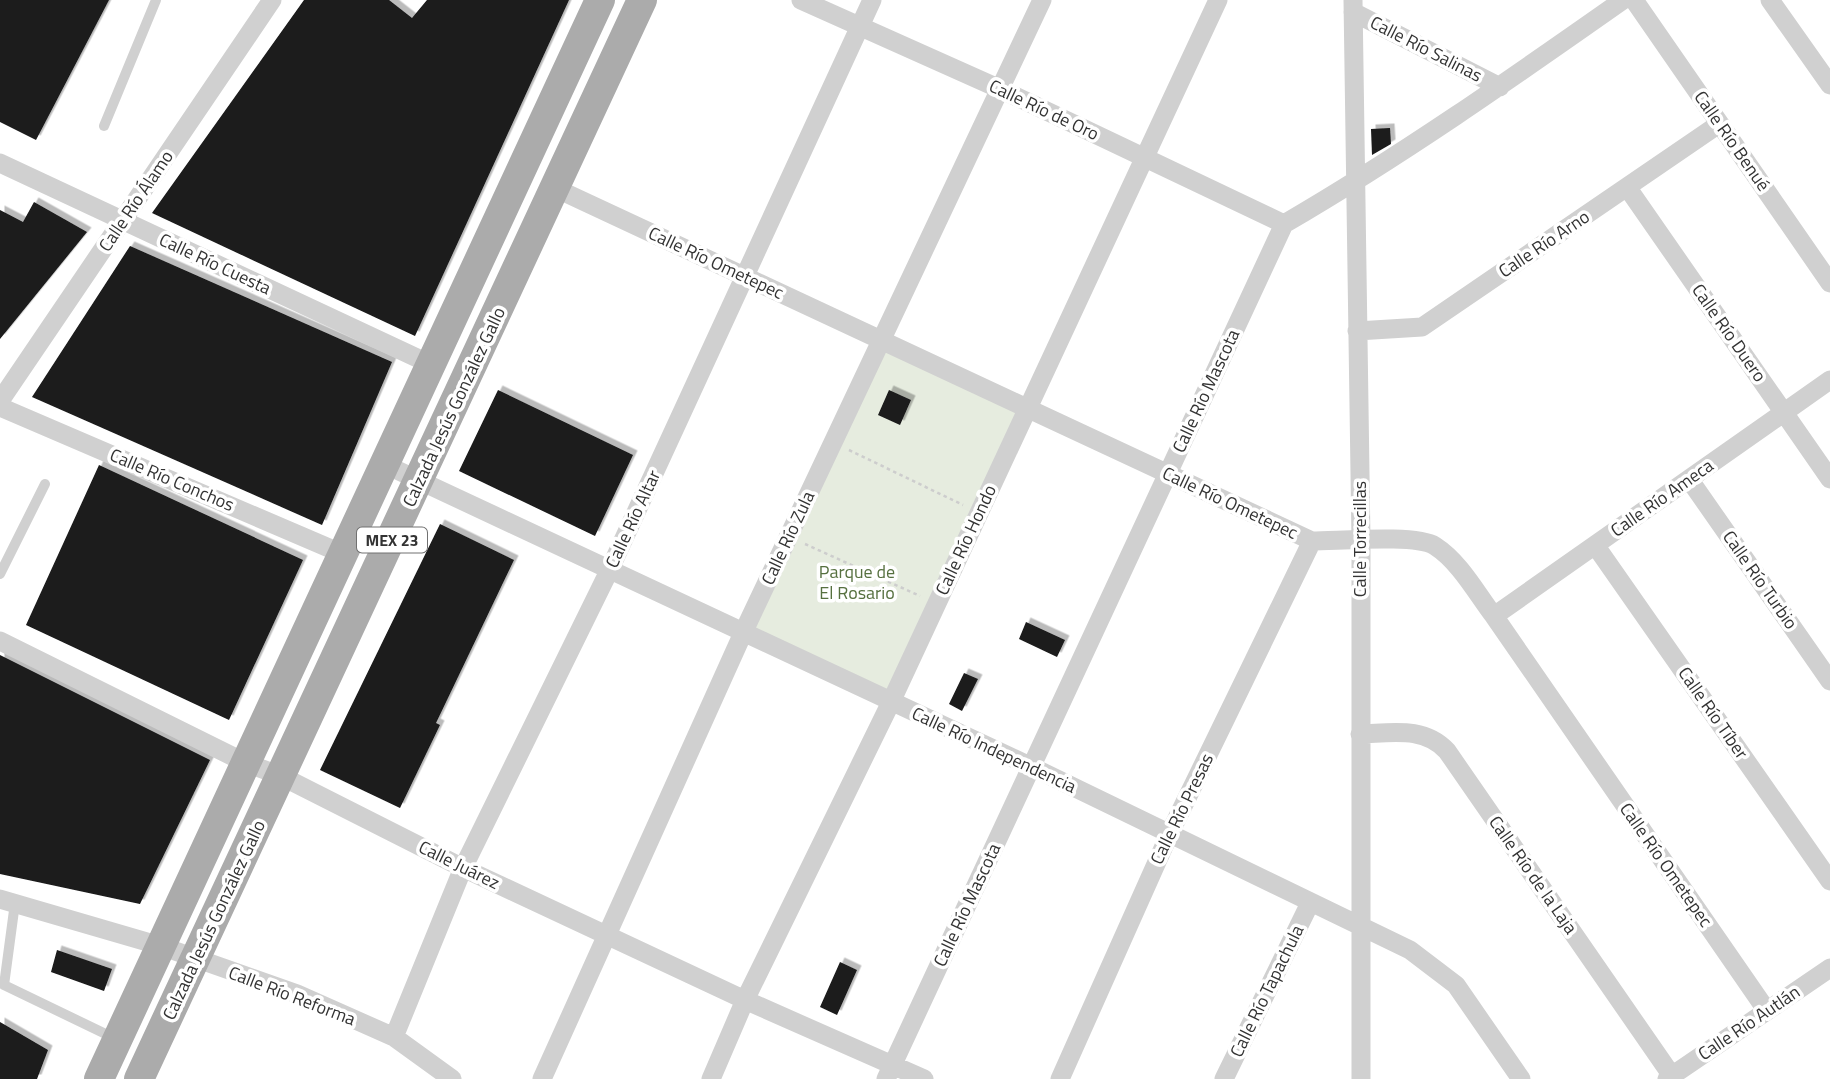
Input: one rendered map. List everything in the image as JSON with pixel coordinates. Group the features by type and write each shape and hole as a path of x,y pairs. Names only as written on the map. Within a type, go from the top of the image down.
{"main road":[{"name":"Calzada Jesús González Gallo","path":"99,1079 600,0"},
{"name":"Calzada Jesús González Gallo","path":"139,1079 642,0"}],"street":[{"name":"Calle Río Álamo","path":"0,404 272,0"},
{"name":"Calle Río de Oro","path":"802,0 1000,89 1284,224"},
{"name":"Calle Río Altar","path":"394,1037 463,868 609,571 872,0"},
{"name":"Calle Río Zula","path":"541,1079 743,633 1042,0"},
{"name":"Calle Río Hondo","path":"711,1079 745,1000 891,702 1218,0"},
{"path":"1284,224 1356,182 1500,87 1623,0"},
{"name":"Calle Río Benué","path":"1634,0 1830,283"},
{"path":"1770,0 1830,85"},
{"name":"Calle Río Salinas","path":"1353,6 1500,87"},
{"name":"Calle Torrecillas","path":"1353,6 1361,541 1361,1079"},
{"name":"Calle Río Arno","path":"1357,331 1422,327 1719,124"},
{"name":"Calle Río Cuesta","path":"0,163 430,364"},
{"name":"Calle Río Duero","path":"1627,187 1830,479"},
{"name":"Calle Río Ometepec","path":"555,188 1312,541 1415,540 1433,545 1458,568 1494,616 1767,1011"},
{"name":"Calle Río Mascota","path":"889,1072 1284,224"},
{"name":"Calle Río Ameca","path":"1494,616 1830,380"},
{"name":"Calle Río Conchos","path":"0,404 343,554"},
{"name":"Calle Río Independencia","path":"384,464 1032,767 1410,950 1449,978 1469,1001 1521,1079"},
{"name":"Calle Río Turbio","path":"1689,479 1830,681"},
{"name":"Calle Río Presas","path":"1060,1079 1168,835 1312,541"},
{"name":"Calle Río Tíber","path":"1595,545 1830,881"},
{"name":"Calle Juárez","path":"0,641 246,763 281,776 463,868 745,1000 889,1072 924,1079"},
{"name":"Calle Río de la Laja","path":"1360,734 1418,733 1430,737 1447,751 1669,1077"},
{"name":"Calle Río Reforma","path":"7,901 161,946 194,960 297,994 394,1037 452,1079"},
{"name":"Calle Río Tapachula","path":"1224,1079 1310,903"},
{"name":"Calle Río Autlán","path":"1669,1077 1830,968"}],"lane":[{"path":"104,126 156,0"},
{"path":"0,575 45,484"},
{"path":"7,901 4,985 118,1040"}],"path":[{"path":"833,443 979,513"},
{"path":"789,537 937,604"}],"green space":[{"name":"Parque de El Rosario","path":"884,347 1022,411 889,695 749,631"}],"building":[{"path":"0,0 109,0 36,140 0,122"},
{"path":"304,0 389,0 412,18 427,0 569,0 415,336 152,213"},
{"path":"1390,128 1391,144 1372,155 1371,129"},
{"path":"34,202 87,232 0,339 0,210 23,222"},
{"path":"130,246 392,362 322,525 32,397"},
{"path":"498,390 633,455 595,536 459,471"},
{"path":"889,390 911,400 900,425 878,415"},
{"path":"99,465 303,560 229,720 26,625"},
{"path":"440,524 514,560 436,723 440,725 400,808 320,770"},
{"path":"1026,622 1065,640 1057,657 1019,639"},
{"path":"0,655 210,760 140,904 0,874"},
{"path":"964,673 978,679 962,711 949,704"},
{"path":"57,950 112,969 104,991 51,972"},
{"path":"840,962 857,970 837,1015 820,1007"},
{"path":"0,1022 48,1050 37,1079 0,1079"}]}
